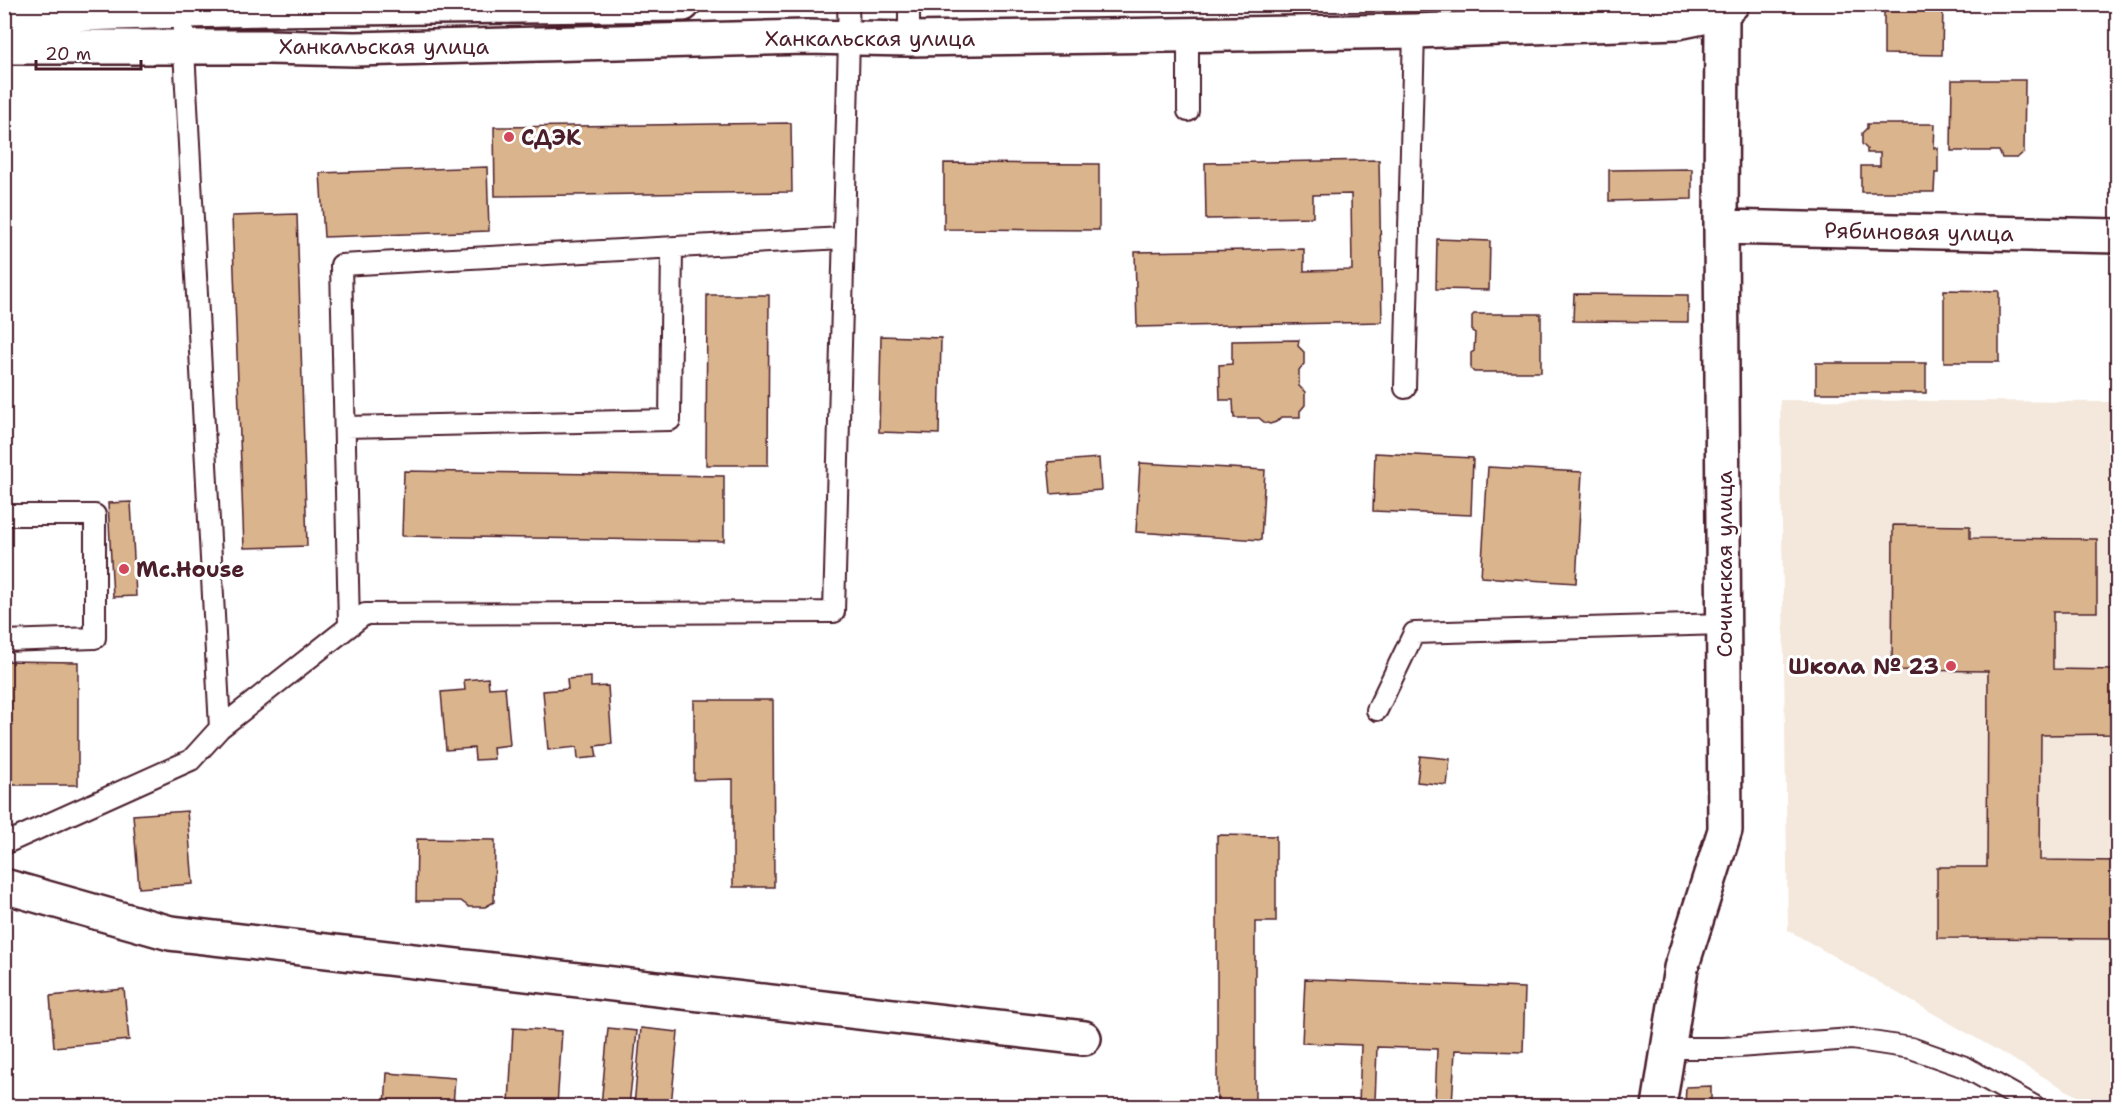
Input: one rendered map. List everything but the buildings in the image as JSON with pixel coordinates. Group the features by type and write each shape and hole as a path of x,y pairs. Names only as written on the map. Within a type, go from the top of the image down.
{"street":[{"name":"Ханкальская улица","path":"4,16 182,12 266,7 683,4"},
{"name":"Ханкальская улица","path":"4,47 355,49 806,37 909,39 1414,31 1678,22 1727,8"},
{"name":"Сочинская улица","path":"1659,1107 1682,968 1725,830 1721,228 1727,8"},
{"name":"Рябиновая улица","path":"1721,228 2118,236"},
{"path":"4,886 170,933 1084,1038"}],"lane":[{"path":"4,844 191,760 220,728 365,614 834,612 849,39 848,4"},
{"path":"909,4 909,39"},
{"path":"266,7 267,47"},
{"path":"182,12 220,728"},
{"path":"1405,388 1414,31"},
{"path":"1188,34 1188,111"},
{"path":"350,626 341,265 843,238"},
{"path":"345,427 670,420 672,248"},
{"path":"4,515 95,515 95,638 4,641"},
{"path":"1377,710 1414,633 1724,624"},
{"path":"1669,1048 1724,1048 1852,1039 1911,1048 1965,1067 2034,1107"}],"shaded area":[{"name":"Школа № 23","path":"1780,400 2117,402 2117,1106 2094,1106 1788,930"}],"place":[{"name":"СДЭК","path":"509,137"},
{"name":"Mc.House","path":"124,569"},
{"name":"Школа № 23","path":"1951,666"}]}
